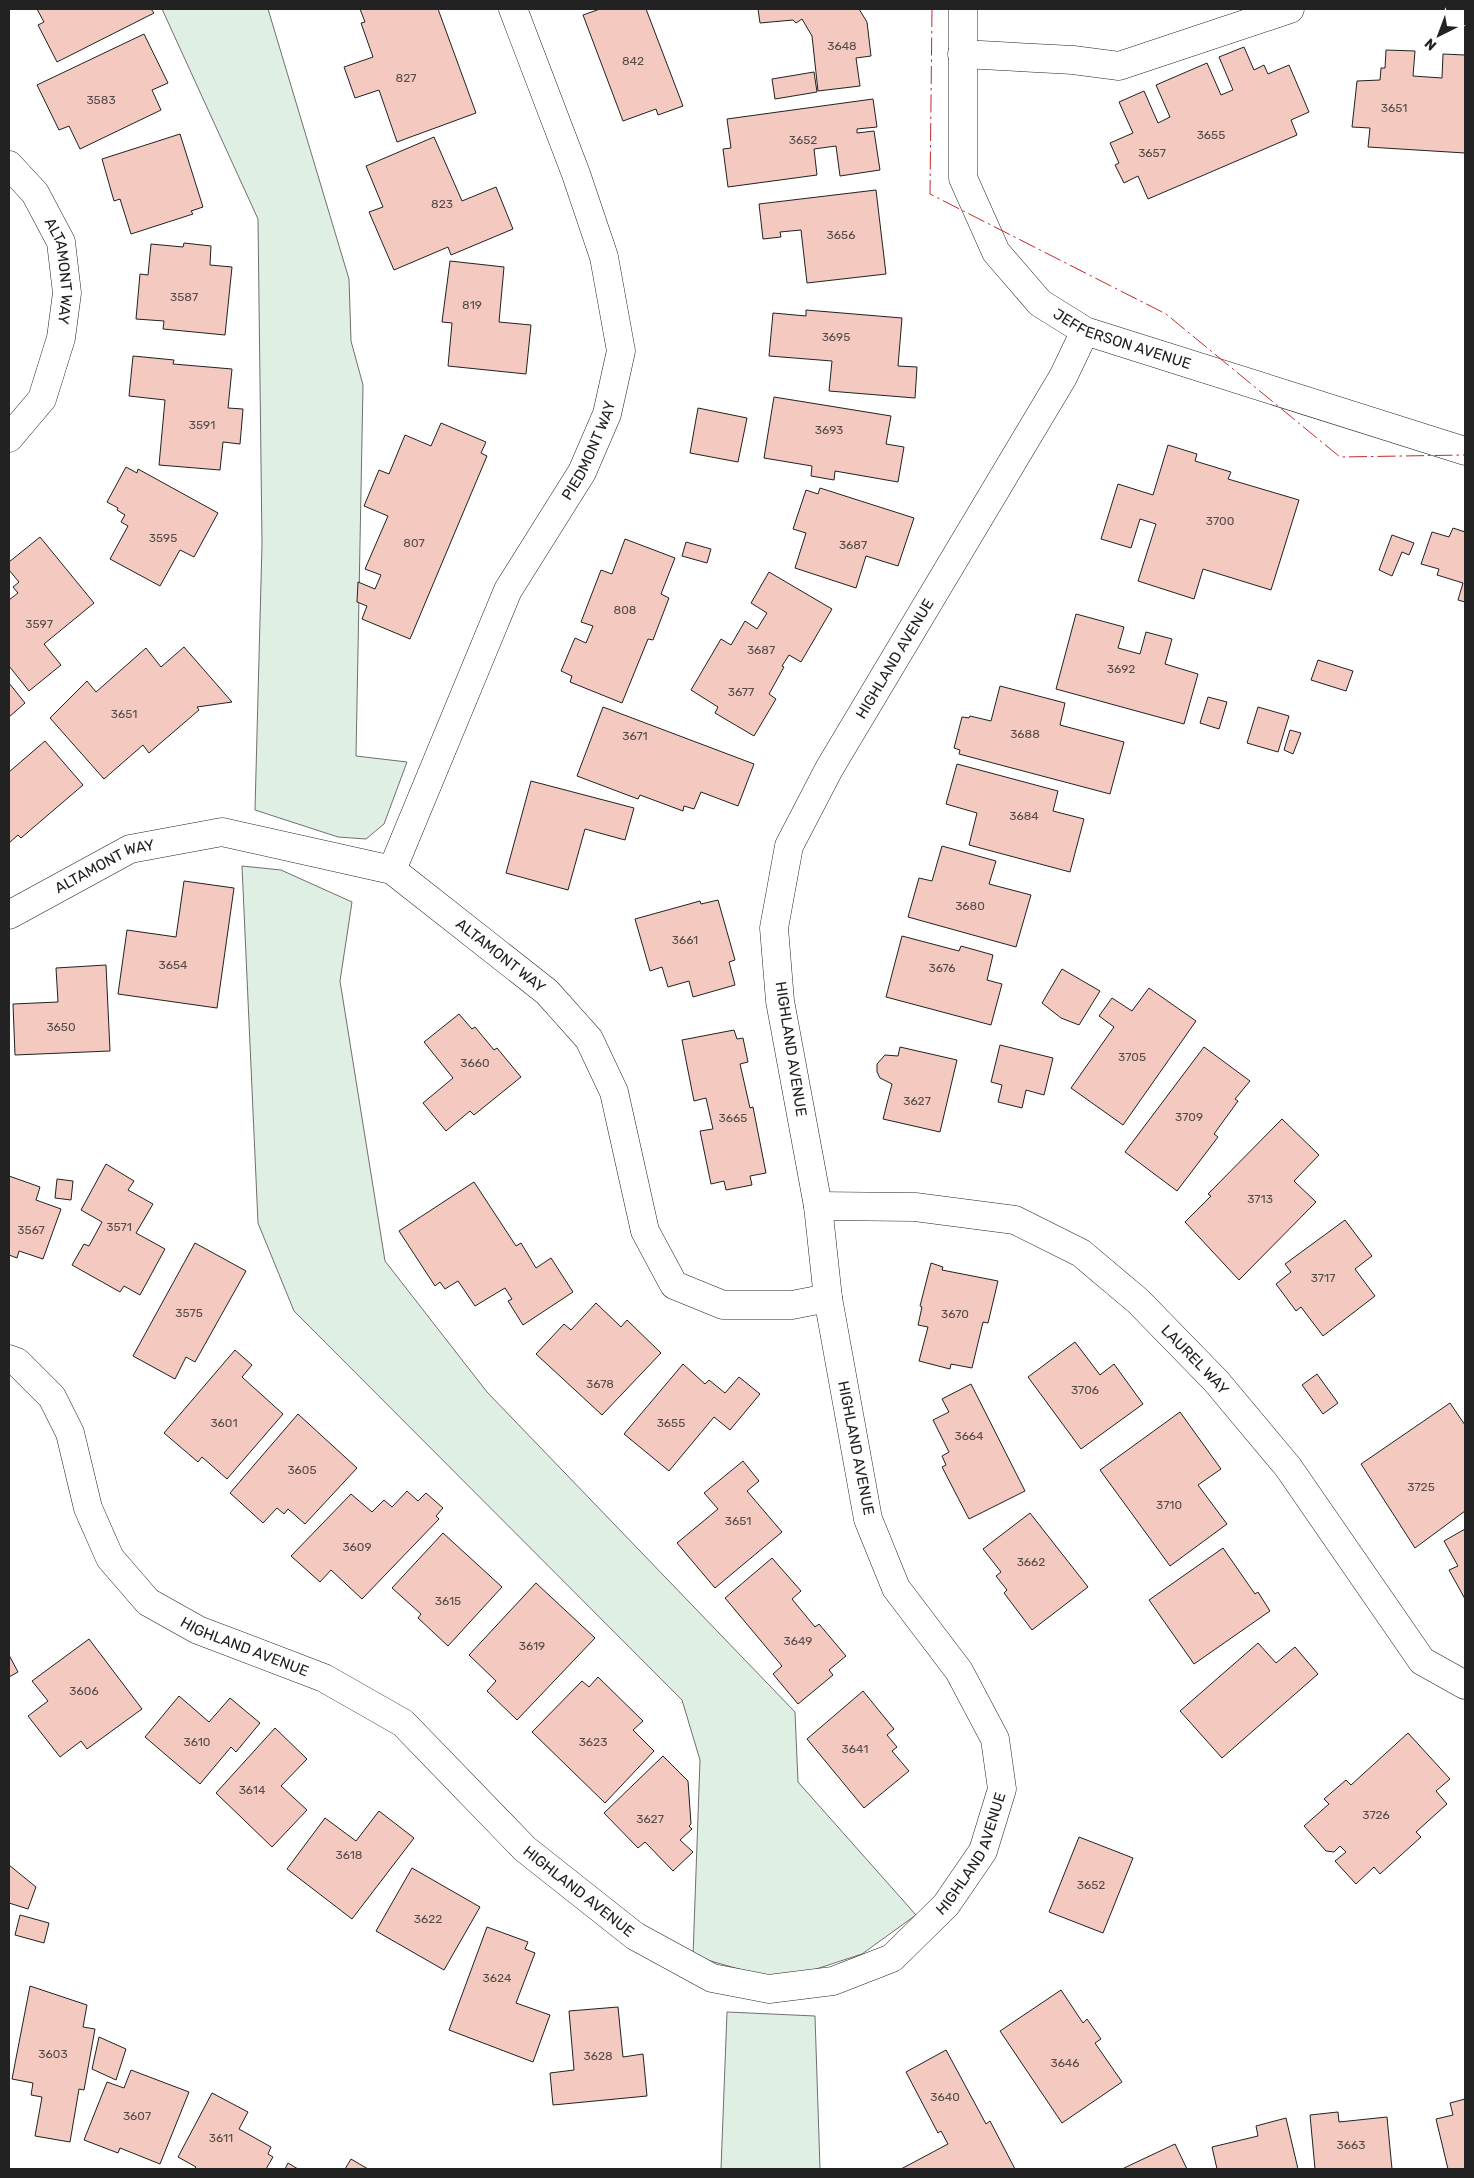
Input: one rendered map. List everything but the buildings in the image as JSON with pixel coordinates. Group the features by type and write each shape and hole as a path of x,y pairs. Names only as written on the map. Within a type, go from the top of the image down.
{"street":[{"name":"PIEDMONT WAY","path":"392,870 508,590 582,472 607,414 621,352 604,257 576,174 513,9"},
{"name":"JEFFERSON AVENUE","path":"963,9 963,178 996,252 1040,303 1084,331 1465,451"},
{"path":"962,54 1073,60 1118,66 1290,9"},
{"name":"ALTAMONT WAY","path":"9,164 35,193 61,242 67,293 61,338 42,398 9,438"},
{"name":"HIGHLAND AVENUE","path":"9,1359 17,1362 52,1397 70,1433 88,1508 110,1558 148,1602 198,1630 324,1678 403,1723 525,1849 635,1936 712,1978 769,1989 833,1981 892,1958 946,1905 983,1851 1002,1789 995,1739 959,1672 896,1588 868,1519 828,1298 818,1206 780,1001 774,928 789,846 829,769 1063,377 1084,331"},
{"name":"ALTAMONT WAY","path":"9,915 130,849 222,832 392,870 546,992 589,1039 614,1092 645,1231 674,1285 723,1305 792,1305 828,1298"},
{"name":"LAUREL WAY","path":"818,1206 915,1207 1016,1220 1081,1253 1138,1301 1216,1381 1288,1467 1422,1661 1465,1685"}],"green space":[{"path":"162,9 268,9 349,279 351,341 363,385 356,756 407,762 384,824 366,839 338,837 255,810 262,544 258,219"},
{"path":"242,866 281,870 352,902 340,981 385,1261 487,1392 795,1712 798,1782 916,1915 862,1954 810,1971 767,1977 693,1956 700,1760 682,1700 294,1311 258,1223"},
{"path":"727,2012 815,2016 820,2169 721,2169"}],"power":[{"path":"932,9 930,194 1166,314 1340,457 1465,455"}]}
